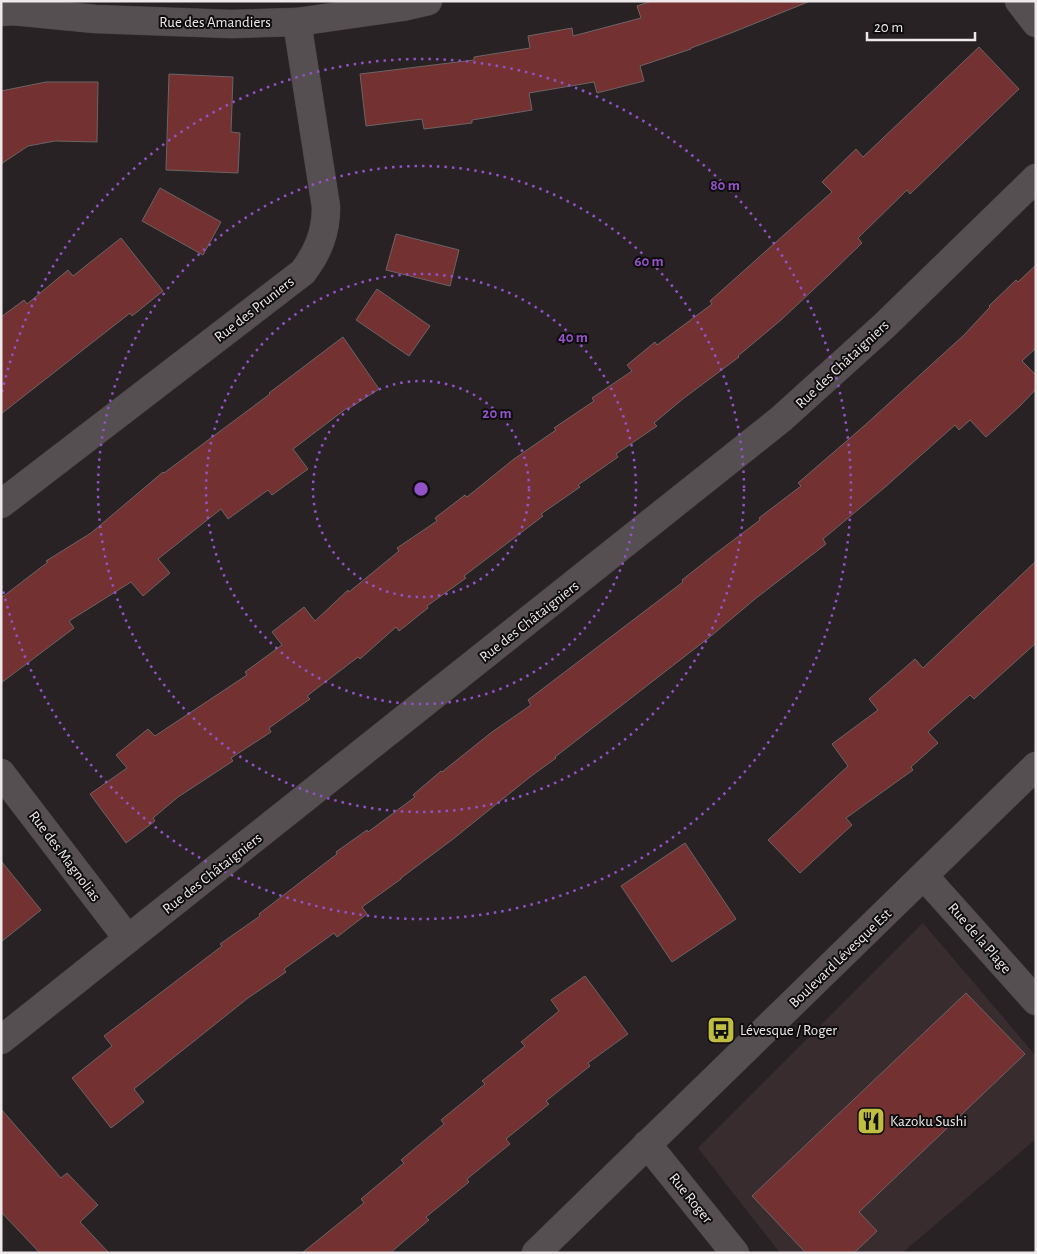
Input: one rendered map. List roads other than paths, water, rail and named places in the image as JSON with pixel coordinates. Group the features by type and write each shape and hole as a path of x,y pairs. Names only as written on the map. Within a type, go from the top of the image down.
{"street":[{"name":"Rue des Amandiers","path":"1,12 95,19 231,24 298,22 402,7 428,1"},
{"path":"1019,1 1036,23"},
{"name":"Rue des Pruniers","path":"1,504 302,272 311,261 323,236 326,208 298,22"},
{"name":"Rue des Châtaigniers","path":"1,1040 782,419 885,325 1036,178"},
{"name":"Boulevard Lévesque Est","path":"536,1253 1036,766"},
{"name":"Rue des Magnolias","path":"1,773 128,940"},
{"name":"Rue de la Plage","path":"924,876 1036,1001"},
{"name":"Rue Roger","path":"647,1144 735,1253"}],"place":[{"name":"Lévesque / Roger","path":"721,1030"},
{"name":"Kazoku Sushi","path":"871,1121"}]}
